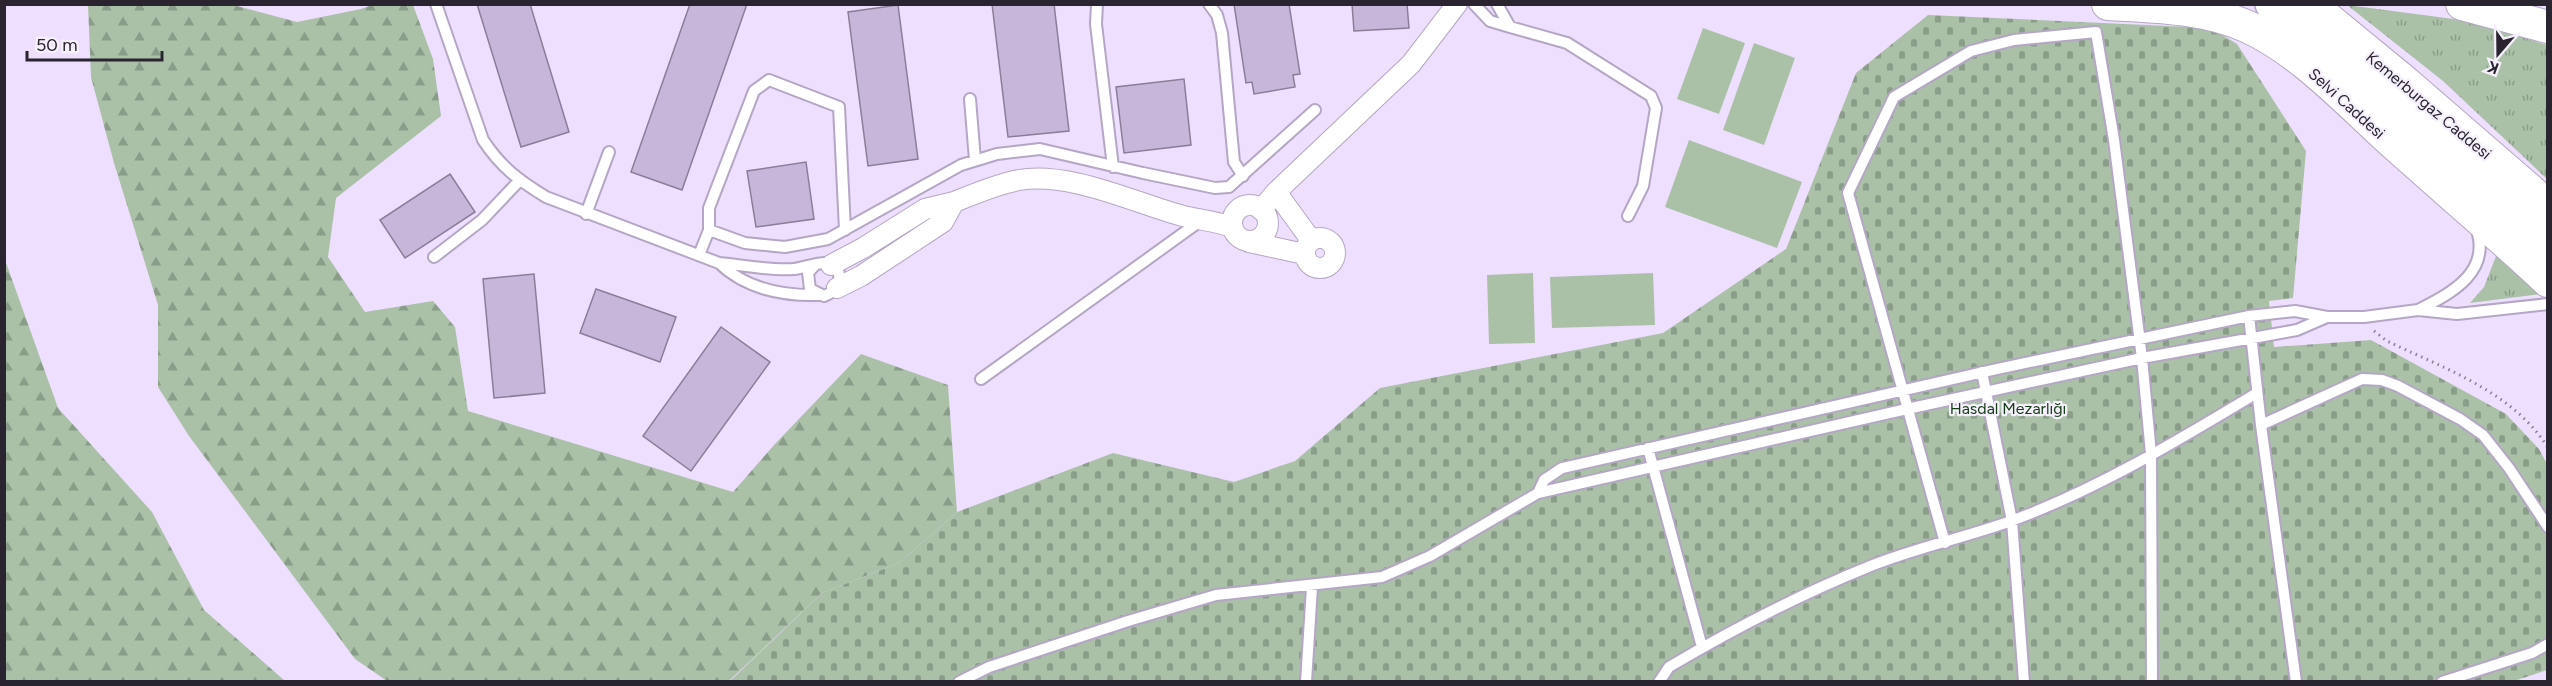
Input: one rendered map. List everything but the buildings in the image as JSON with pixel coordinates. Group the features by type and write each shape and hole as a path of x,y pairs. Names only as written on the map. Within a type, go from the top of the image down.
{"highway":[{"path":"2272,4 2493,195 2547,245"}],"main road":[{"name":"Selvi Caddesi","path":"2108,4 2181,9 2203,13 2225,18 2267,36 2310,69 2547,281"},
{"name":"Kemerburgaz Caddesi","path":"2310,4 2405,82 2547,206"},
{"path":"2462,4 2547,27"},
{"path":"2530,4 2547,11"}],"street":[{"path":"1262,210 1276,192 1411,64 1457,4"},
{"path":"823,265 863,248 925,209 1020,180 1051,180 1083,185 1185,216 1232,227"},
{"path":"1249,242 1261,238 1268,228 1266,216 1262,210 1253,206 1242,207 1234,216 1232,227 1238,237 1249,242 1307,247 1276,192"},
{"path":"828,291 861,276 943,222 954,202"}],"lane":[{"path":"436,4 483,140 496,160 519,181 546,197 586,214 719,263 774,269 823,265 838,272 828,291"},
{"path":"1097,4 1096,24 1113,167"},
{"path":"1209,4 1217,15 1222,33 1234,162 1243,176"},
{"path":"1474,4 1490,21 1567,43 1651,96 1656,108 1643,186 1628,216"},
{"path":"1497,4 1510,27"},
{"path":"1944,543 1848,193 1894,97 1971,51 2014,40 2096,32 2114,140 2142,358 2151,454 2152,681"},
{"path":"699,255 709,230 709,208 754,90 769,80 839,107 845,230"},
{"path":"970,99 975,160"},
{"path":"709,230 745,243 784,247 828,239 961,165 997,154 1040,149 1215,188 1229,187 1315,110"},
{"path":"586,214 609,152"},
{"path":"434,257 482,220 519,181"},
{"path":"2418,310 2461,286 2474,270 2479,250 2477,231 2469,211"},
{"path":"981,379 1203,219"},
{"path":"719,263 747,283 776,292 801,296 828,291"},
{"path":"823,265 808,273 808,284 810,289 828,291"},
{"path":"1538,493 1544,480 1562,468 1982,372 2249,316 2295,311 2327,317 2364,317 2418,310 2457,314 2547,304"},
{"path":"2249,316 2261,425 2296,681"},
{"path":"959,681 988,667 1117,624 1216,595 1382,578 1430,556 1538,493 2142,358 2297,330 2327,317"},
{"path":"1982,372 2012,520 2024,681"},
{"path":"2261,425 2362,379 2382,380 2460,419 2483,435 2509,468 2547,527"},
{"path":"1659,681 1669,667 1789,601 1870,566 2012,520 2077,493 2151,454 2257,393"},
{"path":"1648,448 1702,647"},
{"path":"1306,681 1312,586"},
{"path":"2442,681 2532,652 2547,644"}],"path":[{"path":"2364,317 2374,331 2388,341 2510,405 2528,422 2547,448"}],"green space":[{"path":"88,5 233,5 297,22 372,5 413,5 433,59 441,116 336,198 328,257 365,312 433,301 455,327 468,411 733,492 774,445 861,354 948,385 957,512 899,563 822,593 729,681 387,681 355,659 189,436 158,387 158,305 114,163 91,77"},
{"path":"2347,5 2469,21 2547,45 2547,179 2443,81"},
{"name":"Hasdal Mezarlığı","path":"1928,15 2211,28 2237,44 2306,151 2293,298 2269,301 2274,347 2371,340 2506,414 2539,449 2547,464 2547,670 2514,681 729,682 822,593 899,563 957,512 1113,453 1234,482 1295,461 1380,388 1663,333 1786,249 1856,73"},
{"path":"1703,28 1745,43 1719,114 1677,99"},
{"path":"1754,43 1795,58 1764,145 1723,130"},
{"path":"1689,140 1802,182 1777,248 1665,207"},
{"path":"2498,251 2541,294 2470,303 2484,287"},
{"path":"4,257 58,408 152,512 204,610 285,681 5,681"},
{"path":"1533,273 1535,343 1489,344 1487,275"},
{"path":"1653,273 1655,325 1552,328 1550,277"}]}
